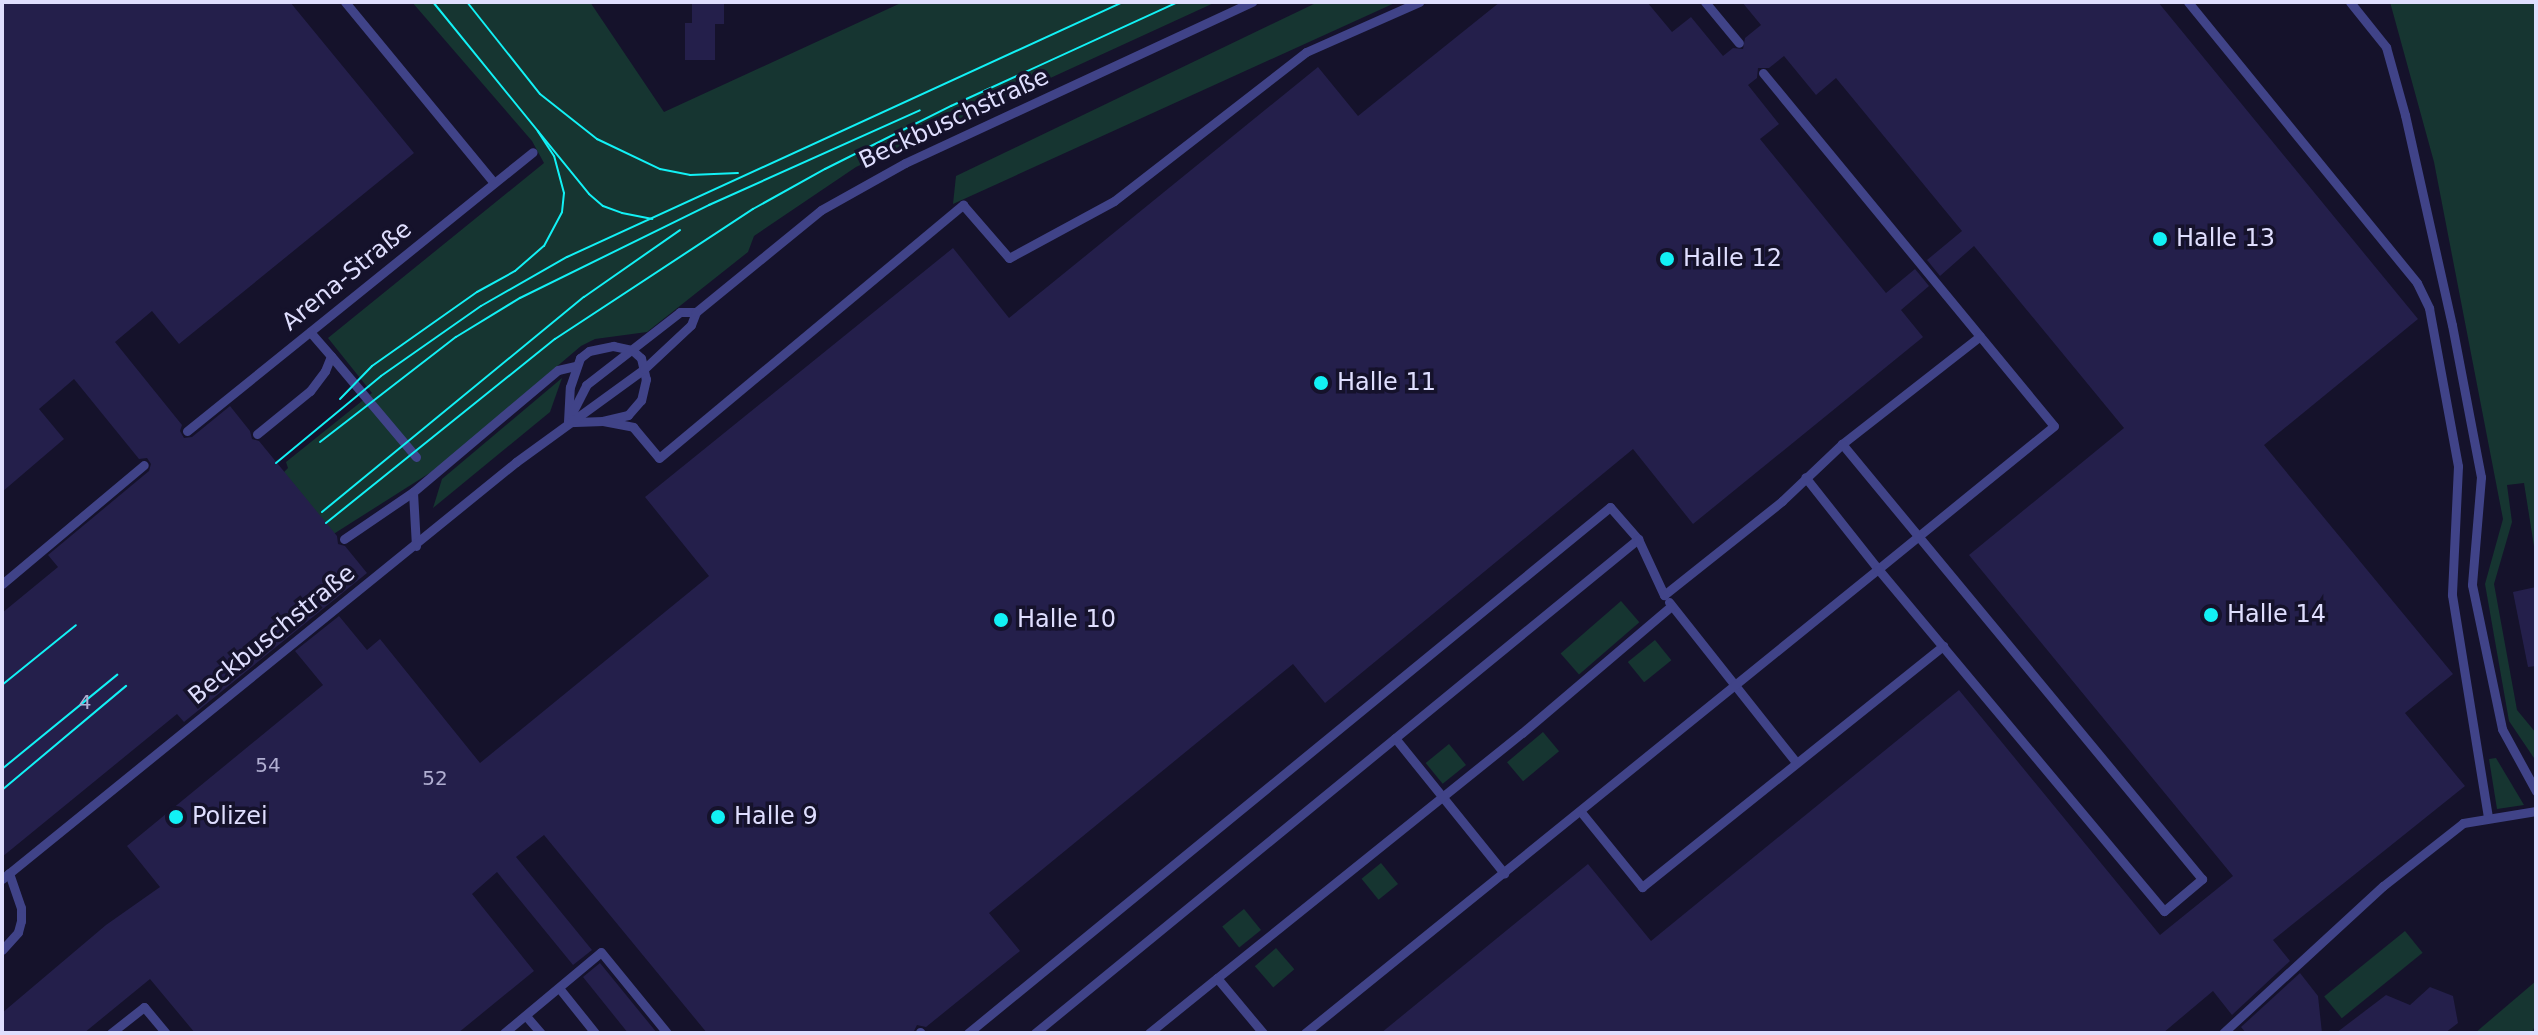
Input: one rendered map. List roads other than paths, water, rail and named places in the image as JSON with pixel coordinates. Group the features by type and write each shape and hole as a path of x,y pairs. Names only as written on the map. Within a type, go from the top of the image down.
{"lane":[{"path":"345,2 494,183"},
{"name":"Beckbuschstraße","path":"6,876 568,422 644,369 691,325 696,312 821,210 860,186 1252,2"},
{"path":"603,421 633,427 659,458 963,205 1009,258 1114,201 1306,52 1419,2"},
{"path":"1705,2 1739,43"},
{"path":"2188,2 2417,283 2429,308 2458,466 2451,565 2456,636 2488,818"},
{"path":"2350,2 2386,47 2402,100 2452,325 2481,477 2472,585 2502,729 2536,791"},
{"path":"1305,1033 2054,426 1763,73"},
{"name":"Arena-Straße","path":"187,431 533,152"},
{"name":"Beckbuschstraße","path":"568,422 586,385 680,312 696,312"},
{"path":"310,332 416,457"},
{"path":"1664,595 1782,501 1842,444 1980,336"},
{"path":"613,346 632,350 641,358 645,390 628,415 603,421 568,422 576,366 589,351 613,346"},
{"path":"257,434 310,391 331,356"},
{"path":"344,539 413,492 558,370 576,366"},
{"path":"1805,477 2164,911 2202,879 1842,444"},
{"path":"2,584 144,465"},
{"path":"413,492 416,546"},
{"path":"968,1033 1610,507 1638,539 1671,606 1796,762"},
{"path":"1035,1033 1638,539"},
{"path":"1149,1033 1586,681 1671,606"},
{"path":"1581,812 1642,887 1943,646"},
{"path":"1395,738 1504,873"},
{"path":"2223,1033 2383,886 2463,823 2536,811"},
{"path":"2,950 18,932 21,921 21,908 6,876"},
{"path":"504,1033 601,952 667,1033"},
{"path":"1217,978 1263,1033"},
{"path":"559,988 595,1033"},
{"path":"111,1033 144,1007 166,1033"},
{"path":"526,1016 541,1033"}],"tram line":[{"path":"433,2 589,194 603,206 652,219"},
{"path":"467,2 540,94 597,139 660,169 690,175 738,173"},
{"path":"276,463 381,376 481,306 567,257 1123,2"},
{"path":"326,523 555,339 753,209 951,106 1178,2"},
{"path":"320,442 456,337 520,298 709,205 920,110"},
{"path":"340,399 372,366 477,292 515,271 544,246 562,212 564,193 554,156 538,131"},
{"path":"322,512 584,297 680,230"},
{"path":"2,685 76,625"},
{"path":"2,769 117,675"},
{"path":"2,790 126,686"}],"place":[{"name":"Halle 13","path":"2160,239"},
{"name":"Halle 12","path":"1667,259"},
{"name":"Halle 11","path":"1321,383"},
{"name":"Halle 14","path":"2211,615"},
{"name":"Halle 10","path":"1001,620"},
{"name":"Polizei","path":"176,817"},
{"name":"Halle 9","path":"718,817"}]}
